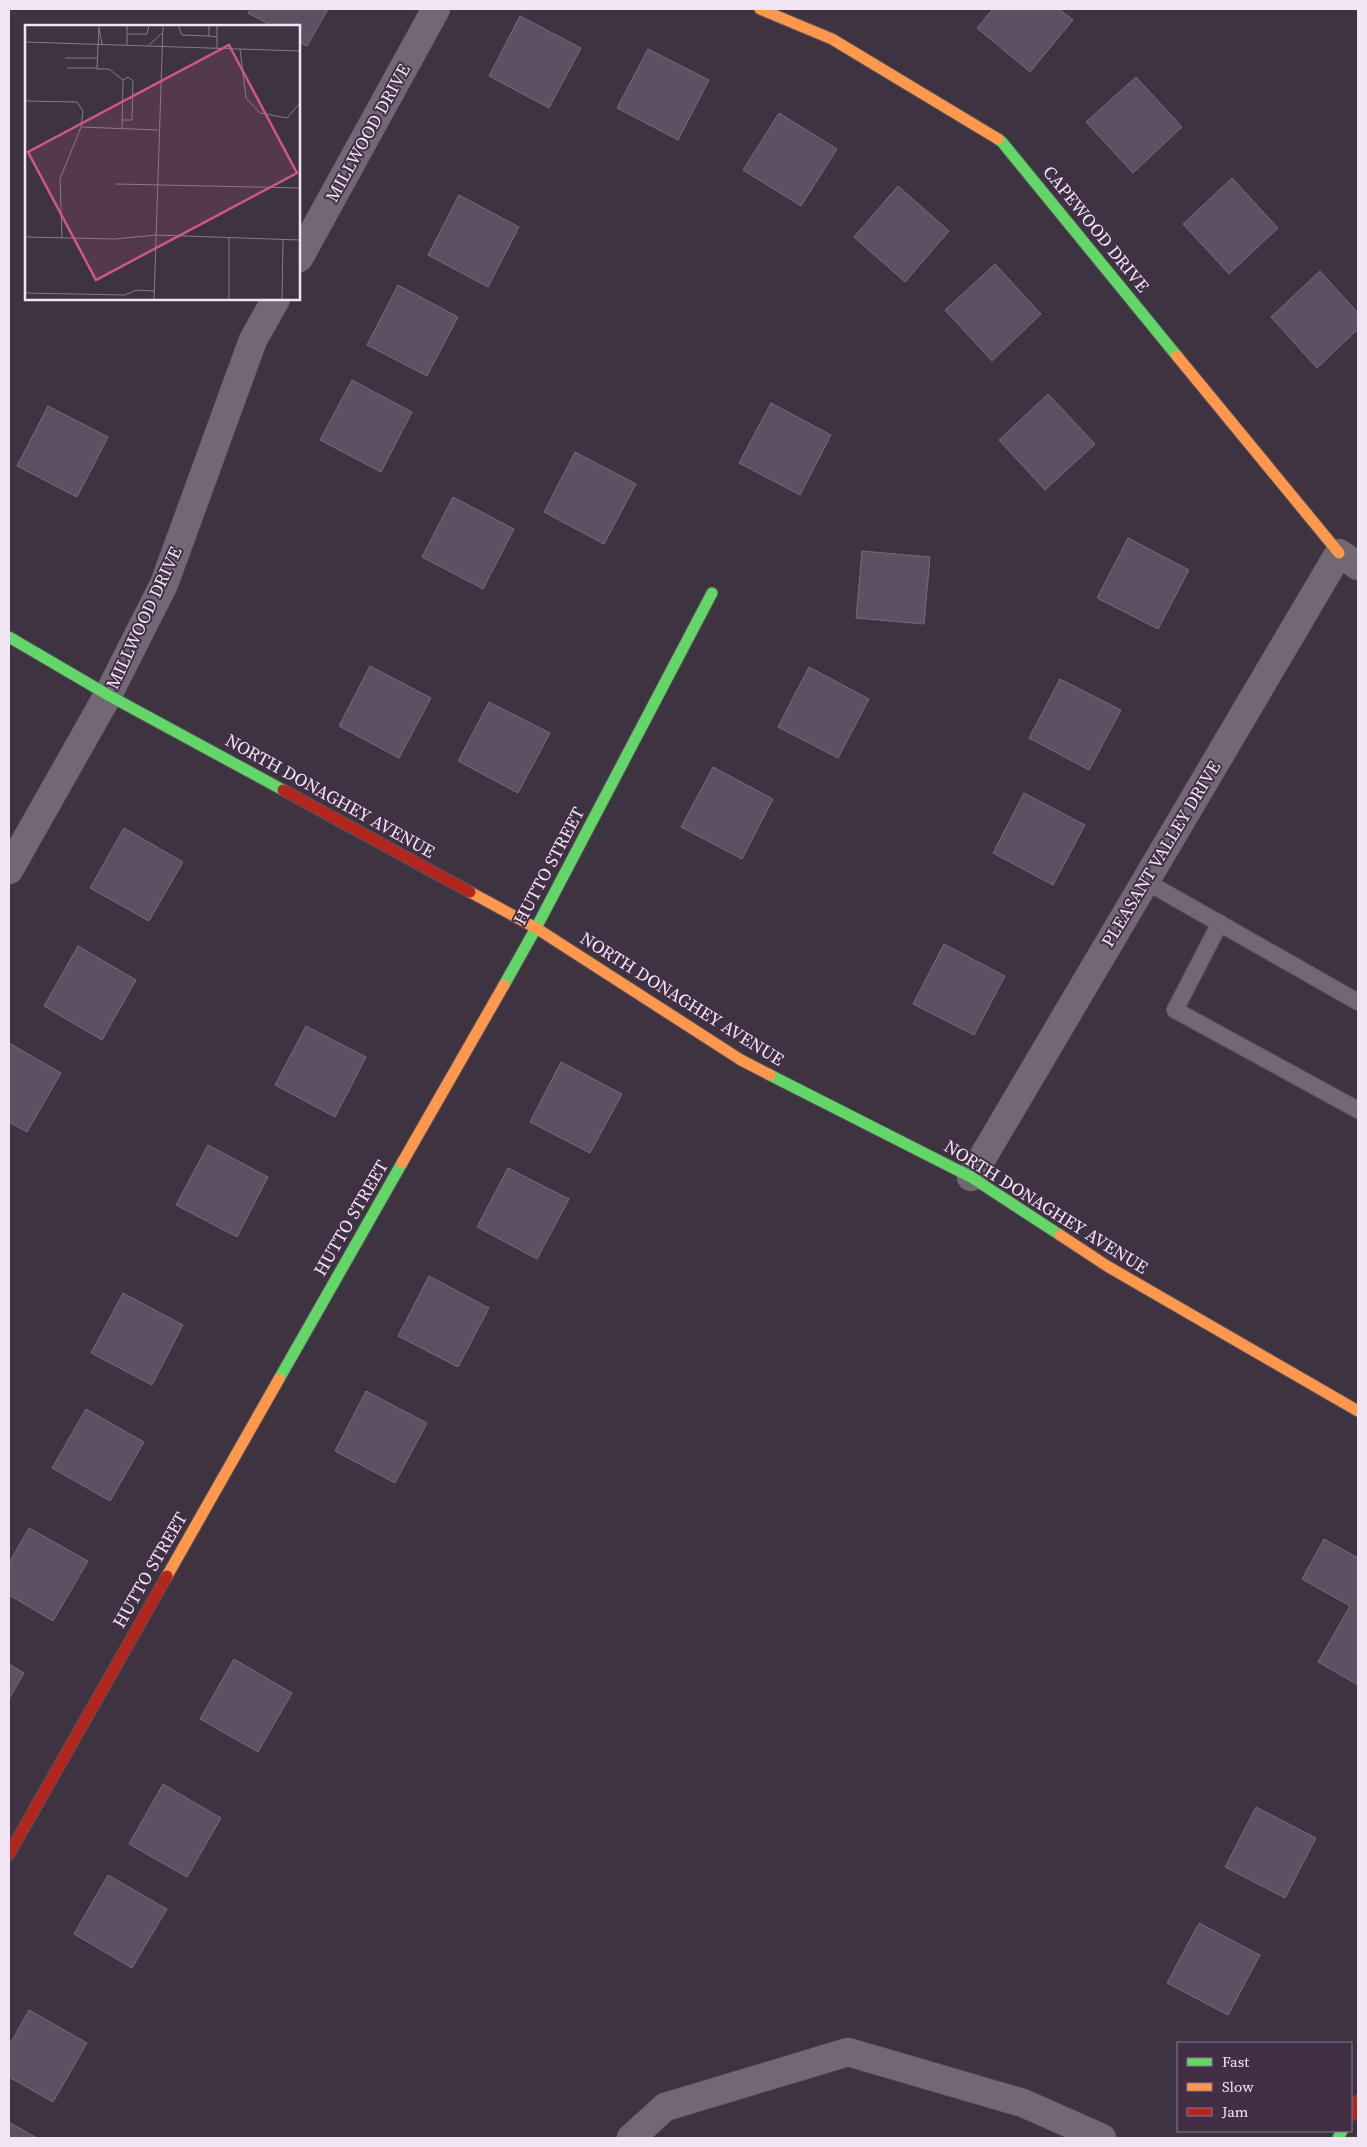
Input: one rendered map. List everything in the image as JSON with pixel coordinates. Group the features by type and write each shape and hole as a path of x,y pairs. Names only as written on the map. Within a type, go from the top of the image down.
{"street":[{"name":"MILLWOOD DRIVE","path":"300,256 436,9"},
{"name":"CAPEWOOD DRIVE","path":"760,9 832,39 1002,142 1348,560"},
{"name":"MILLWOOD DRIVE","path":"9,870 108,695 164,584 253,340 275,300"},
{"name":"PLEASANT VALLEY DRIVE","path":"971,1177 1145,881 1348,560"},
{"name":"HUTTO STREET","path":"9,1854 536,928 712,593"},
{"name":"NORTH DONAGHEY AVENUE","path":"9,637 108,695 536,928 741,1060 971,1177 1107,1266 1358,1411"},
{"path":"631,2138 665,2106 848,2052 1024,2103 1102,2138"},
{"path":"1352,2113 1358,2101"}],"lane":[{"path":"1145,881 1358,1002"},
{"path":"1220,923 1175,1010 1358,1110"}],"building":[{"path":"251,9 328,9 307,46 300,42 300,25 270,25 248,13"},
{"path":"993,9 1059,9 1073,20 1030,72 977,28"},
{"path":"520,16 581,48 549,108 489,76"},
{"path":"648,49 709,80 678,140 617,108"},
{"path":"1136,77 1182,127 1133,173 1086,122"},
{"path":"779,113 837,149 801,206 743,170"},
{"path":"1232,178 1278,228 1229,274 1183,224"},
{"path":"898,186 949,231 905,282 854,237"},
{"path":"459,195 519,227 488,287 428,255"},
{"path":"995,264 1041,314 992,361 945,310"},
{"path":"1320,271 1358,313 1358,329 1317,368 1271,317"},
{"path":"398,285 458,317 427,376 367,345"},
{"path":"352,380 412,412 381,472 320,440"},
{"path":"1048,394 1095,444 1045,490 999,440"},
{"path":"771,403 831,435 800,495 739,463"},
{"path":"48,406 108,437 77,497 17,466"},
{"path":"575,452 636,484 604,544 544,512"},
{"path":"453,497 514,529 483,589 422,557"},
{"path":"1128,538 1189,570 1158,629 1097,598"},
{"path":"862,551 930,557 924,624 856,618"},
{"path":"370,666 431,698 399,758 339,726"},
{"path":"809,667 869,699 838,758 778,727"},
{"path":"1060,679 1121,710 1089,770 1029,738"},
{"path":"489,702 550,733 518,793 458,761"},
{"path":"713,767 773,799 742,859 681,827"},
{"path":"1024,793 1085,825 1053,885 993,853"},
{"path":"124,828 183,862 149,921 90,888"},
{"path":"944,944 1005,976 974,1035 913,1004"},
{"path":"78,946 136,980 102,1040 44,1006"},
{"path":"306,1026 366,1057 335,1117 275,1085"},
{"path":"9,1043 61,1073 27,1132 9,1122"},
{"path":"561,1062 622,1094 590,1153 530,1122"},
{"path":"208,1145 268,1177 237,1237 176,1205"},
{"path":"508,1168 569,1199 537,1259 477,1227"},
{"path":"429,1276 489,1308 458,1367 398,1336"},
{"path":"123,1293 183,1325 152,1385 91,1353"},
{"path":"366,1391 427,1423 395,1483 335,1451"},
{"path":"86,1409 144,1442 110,1501 52,1468"},
{"path":"29,1528 88,1561 53,1621 9,1595 9,1563"},
{"path":"1324,1539 1358,1558 1358,1685 1318,1662 1350,1606 1302,1579"},
{"path":"234,1659 292,1693 258,1752 200,1719"},
{"path":"9,1664 24,1673 9,1699"},
{"path":"163,1784 221,1818 187,1877 129,1844"},
{"path":"1256,1807 1316,1838 1285,1898 1225,1867"},
{"path":"108,1875 167,1909 132,1968 74,1934"},
{"path":"1199,1923 1260,1955 1228,2015 1167,1983"},
{"path":"29,2010 87,2043 53,2102 9,2077 9,2046"},
{"path":"9,2122 35,2137 35,2138 9,2138"}],"traffic: fast":[{"path":"998,139 1177,356"},
{"path":"504,985 536,928 712,593"},
{"path":"9,637 108,695 283,790"},
{"path":"770,1075 971,1177 1060,1235"},
{"path":"279,1379 402,1163"},
{"path":"1338,2138 1341,2132"}],"traffic: slow":[{"path":"760,9 832,39 998,139"},
{"path":"1177,356 1339,553"},
{"path":"470,892 536,928 741,1060 770,1075"},
{"path":"402,1163 504,985"},
{"path":"1060,1235 1107,1266 1358,1411"},
{"path":"167,1576 279,1379"}],"traffic: jam":[{"path":"283,790 470,892"},
{"path":"9,1854 167,1576"},
{"path":"1352,2113 1358,2101"}]}
